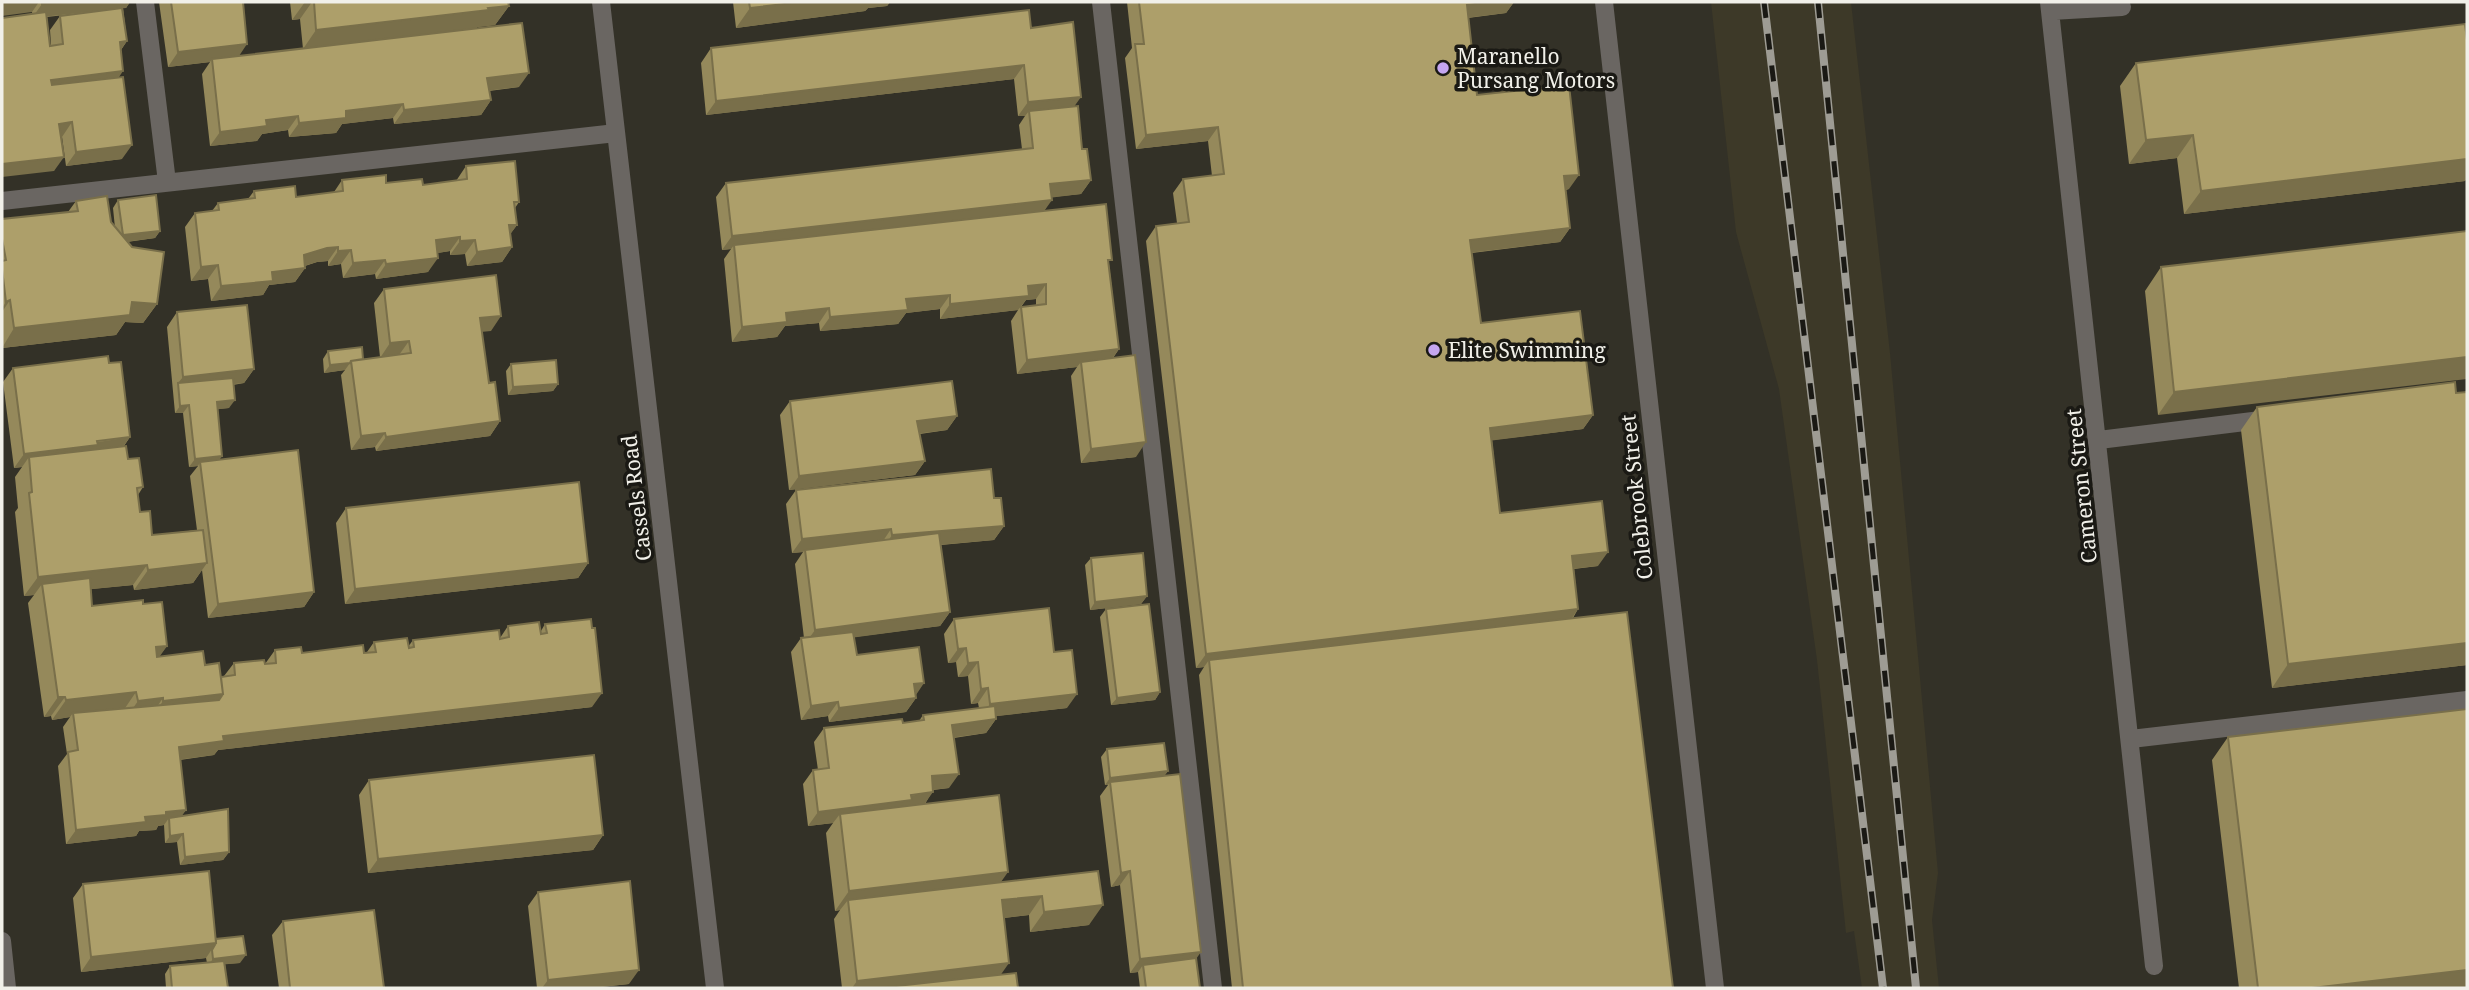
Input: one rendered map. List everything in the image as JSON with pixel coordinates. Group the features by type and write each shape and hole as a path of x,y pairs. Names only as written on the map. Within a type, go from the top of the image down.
{"street":[{"path":"145,2 167,182"},
{"name":"Cassels Road","path":"601,2 715,988"},
{"path":"1101,2 1213,988"},
{"name":"Colebrook Street","path":"1604,2 1715,988"},
{"path":"2050,7 2122,8"},
{"name":"Cameron Street","path":"2050,7 2154,966"},
{"path":"2,201 616,133"},
{"path":"2099,440 2289,416"},
{"path":"2131,739 2467,700"},
{"path":"2,942 7,988"}],"shaded area":[{"path":"1711,2 1851,2 1890,353 1938,873 1932,920 1939,988 1862,988 1854,931 1846,933 1817,660 1779,389 1736,232"}],"building":[{"path":"171,2 243,2 247,44 178,52"},
{"path":"314,2 508,2 509,6 316,30"},
{"path":"749,2 802,2 750,8"},
{"path":"1139,2 1493,2 1467,5 1477,95 1569,85 1579,175 1564,176 1570,228 1470,240 1481,323 1580,311 1593,415 1490,428 1500,513 1602,501 1608,552 1572,556 1578,609 1206,654 1156,226 1189,222 1183,179 1224,174 1218,127 1146,135 1135,44 1144,44"},
{"path":"122,8 127,41 120,42 123,71 51,80 52,85 123,77 132,145 76,152 72,122 59,124 64,157 2,164 2,18 46,12 50,46 63,44 60,16"},
{"path":"1029,10 1031,28 1073,22 1081,97 1028,102 1024,65 716,101 711,48"},
{"path":"522,23 529,73 487,78 491,100 404,110 403,104 346,111 346,118 299,123 298,116 266,120 267,126 220,132 212,59"},
{"path":"2465,24 2467,159 2201,191 2193,135 2146,140 2136,63"},
{"path":"1078,106 1082,149 1087,149 1091,180 1050,184 1052,200 732,236 726,183 1033,148 1029,111"},
{"path":"515,161 519,202 514,202 517,225 509,225 512,247 477,252 475,240 460,241 460,237 436,240 438,258 386,264 385,260 353,263 351,250 327,248 304,255 305,268 272,272 273,281 221,286 218,265 201,267 195,213 219,210 218,203 255,198 254,191 295,186 296,197 343,191 342,180 386,175 386,183 422,179 423,185 467,179 466,166"},
{"path":"156,195 160,231 123,235 118,200"},
{"path":"107,196 111,222 132,247 164,252 157,304 132,302 130,315 14,328 10,300 6,302 2,269 2,261 6,260 2,219 78,211 76,201"},
{"path":"1106,204 1112,260 1108,260 1119,349 1027,360 1021,307 1046,304 1046,284 1028,286 1029,296 950,304 950,295 906,299 908,310 830,317 829,308 786,313 787,322 742,327 734,245"},
{"path":"2467,231 2467,357 2174,392 2161,267"},
{"path":"496,275 501,316 480,318 489,383 495,382 500,421 386,437 385,433 361,436 351,361 411,353 409,341 390,343 384,289"},
{"path":"247,305 254,369 183,377 177,312"},
{"path":"362,347 363,359 330,365 328,351"},
{"path":"1135,355 1146,442 1091,449 1081,362"},
{"path":"108,356 109,363 121,362 130,437 97,441 98,445 24,454 13,368"},
{"path":"556,360 558,384 513,387 511,364"},
{"path":"233,378 235,400 217,402 222,456 195,459 189,405 180,406 178,383"},
{"path":"952,381 957,416 917,421 925,461 799,476 790,401"},
{"path":"2455,382 2456,393 2467,392 2467,643 2288,664 2257,407"},
{"path":"126,446 128,459 139,458 143,487 137,488 140,512 150,511 152,535 203,530 207,563 148,570 147,565 38,577 29,493 32,492 29,457"},
{"path":"298,450 314,592 218,604 200,462"},
{"path":"991,469 994,498 1001,498 1004,526 892,535 891,529 802,539 796,490"},
{"path":"579,482 588,563 355,589 346,508"},
{"path":"939,533 950,612 815,630 805,550"},
{"path":"1143,553 1147,596 1095,602 1091,558"},
{"path":"90,578 92,606 143,600 143,604 162,602 167,646 156,647 157,657 203,651 205,665 219,663 223,694 163,701 163,698 138,701 136,692 66,700 65,697 58,697 42,584"},
{"path":"1149,604 1160,692 1117,698 1106,609"},
{"path":"1049,608 1054,652 1072,650 1077,694 990,704 988,688 981,689 978,662 968,663 966,648 958,649 954,619"},
{"path":"1627,612 1673,988 1243,988 1209,660"},
{"path":"591,619 592,628 595,628 602,693 223,736 224,741 179,747 186,810 145,817 146,822 76,830 68,752 78,750 73,713 219,700 223,694 221,677 235,675 234,663 264,660 265,664 276,663 275,650 301,647 302,653 363,645 364,653 376,652 374,642 407,638 409,648 414,647 413,640 499,630 500,639 509,637 508,626 539,622 541,634 547,633 545,624"},
{"path":"853,632 857,655 919,647 924,683 914,684 916,698 839,708 838,702 811,706 801,638"},
{"path":"995,706 996,719 952,725 959,774 932,776 933,792 911,795 912,800 818,812 813,770 829,768 824,728 902,719 903,723 924,720 923,715"},
{"path":"2467,709 2467,970 2312,988 2258,988 2228,737"},
{"path":"1164,743 1168,771 1110,778 1107,749"},
{"path":"594,755 603,835 378,859 369,780"},
{"path":"1180,774 1201,952 1140,959 1130,871 1121,873 1110,782"},
{"path":"999,795 1008,872 849,891 840,814"},
{"path":"228,809 229,852 185,857 183,834 170,836 169,818"},
{"path":"209,871 216,943 91,957 83,884"},
{"path":"1098,871 1103,905 1044,912 1042,896 1002,900 1009,963 857,981 848,900"},
{"path":"630,881 639,970 548,980 538,892"},
{"path":"374,910 384,988 290,988 283,921"},
{"path":"243,936 246,955 213,959 212,950 216,939"},
{"path":"1196,958 1200,988 1146,988 1143,965"},
{"path":"224,961 228,988 172,988 170,966"},
{"path":"1016,973 1018,988 878,988"}],"railway":[{"path":"1764,2 1883,988"},
{"path":"1818,2 1916,988"}],"place":[{"name":"Maranello Pursang Motors","path":"1443,68"},
{"name":"Elite Swimming","path":"1434,350"}]}
